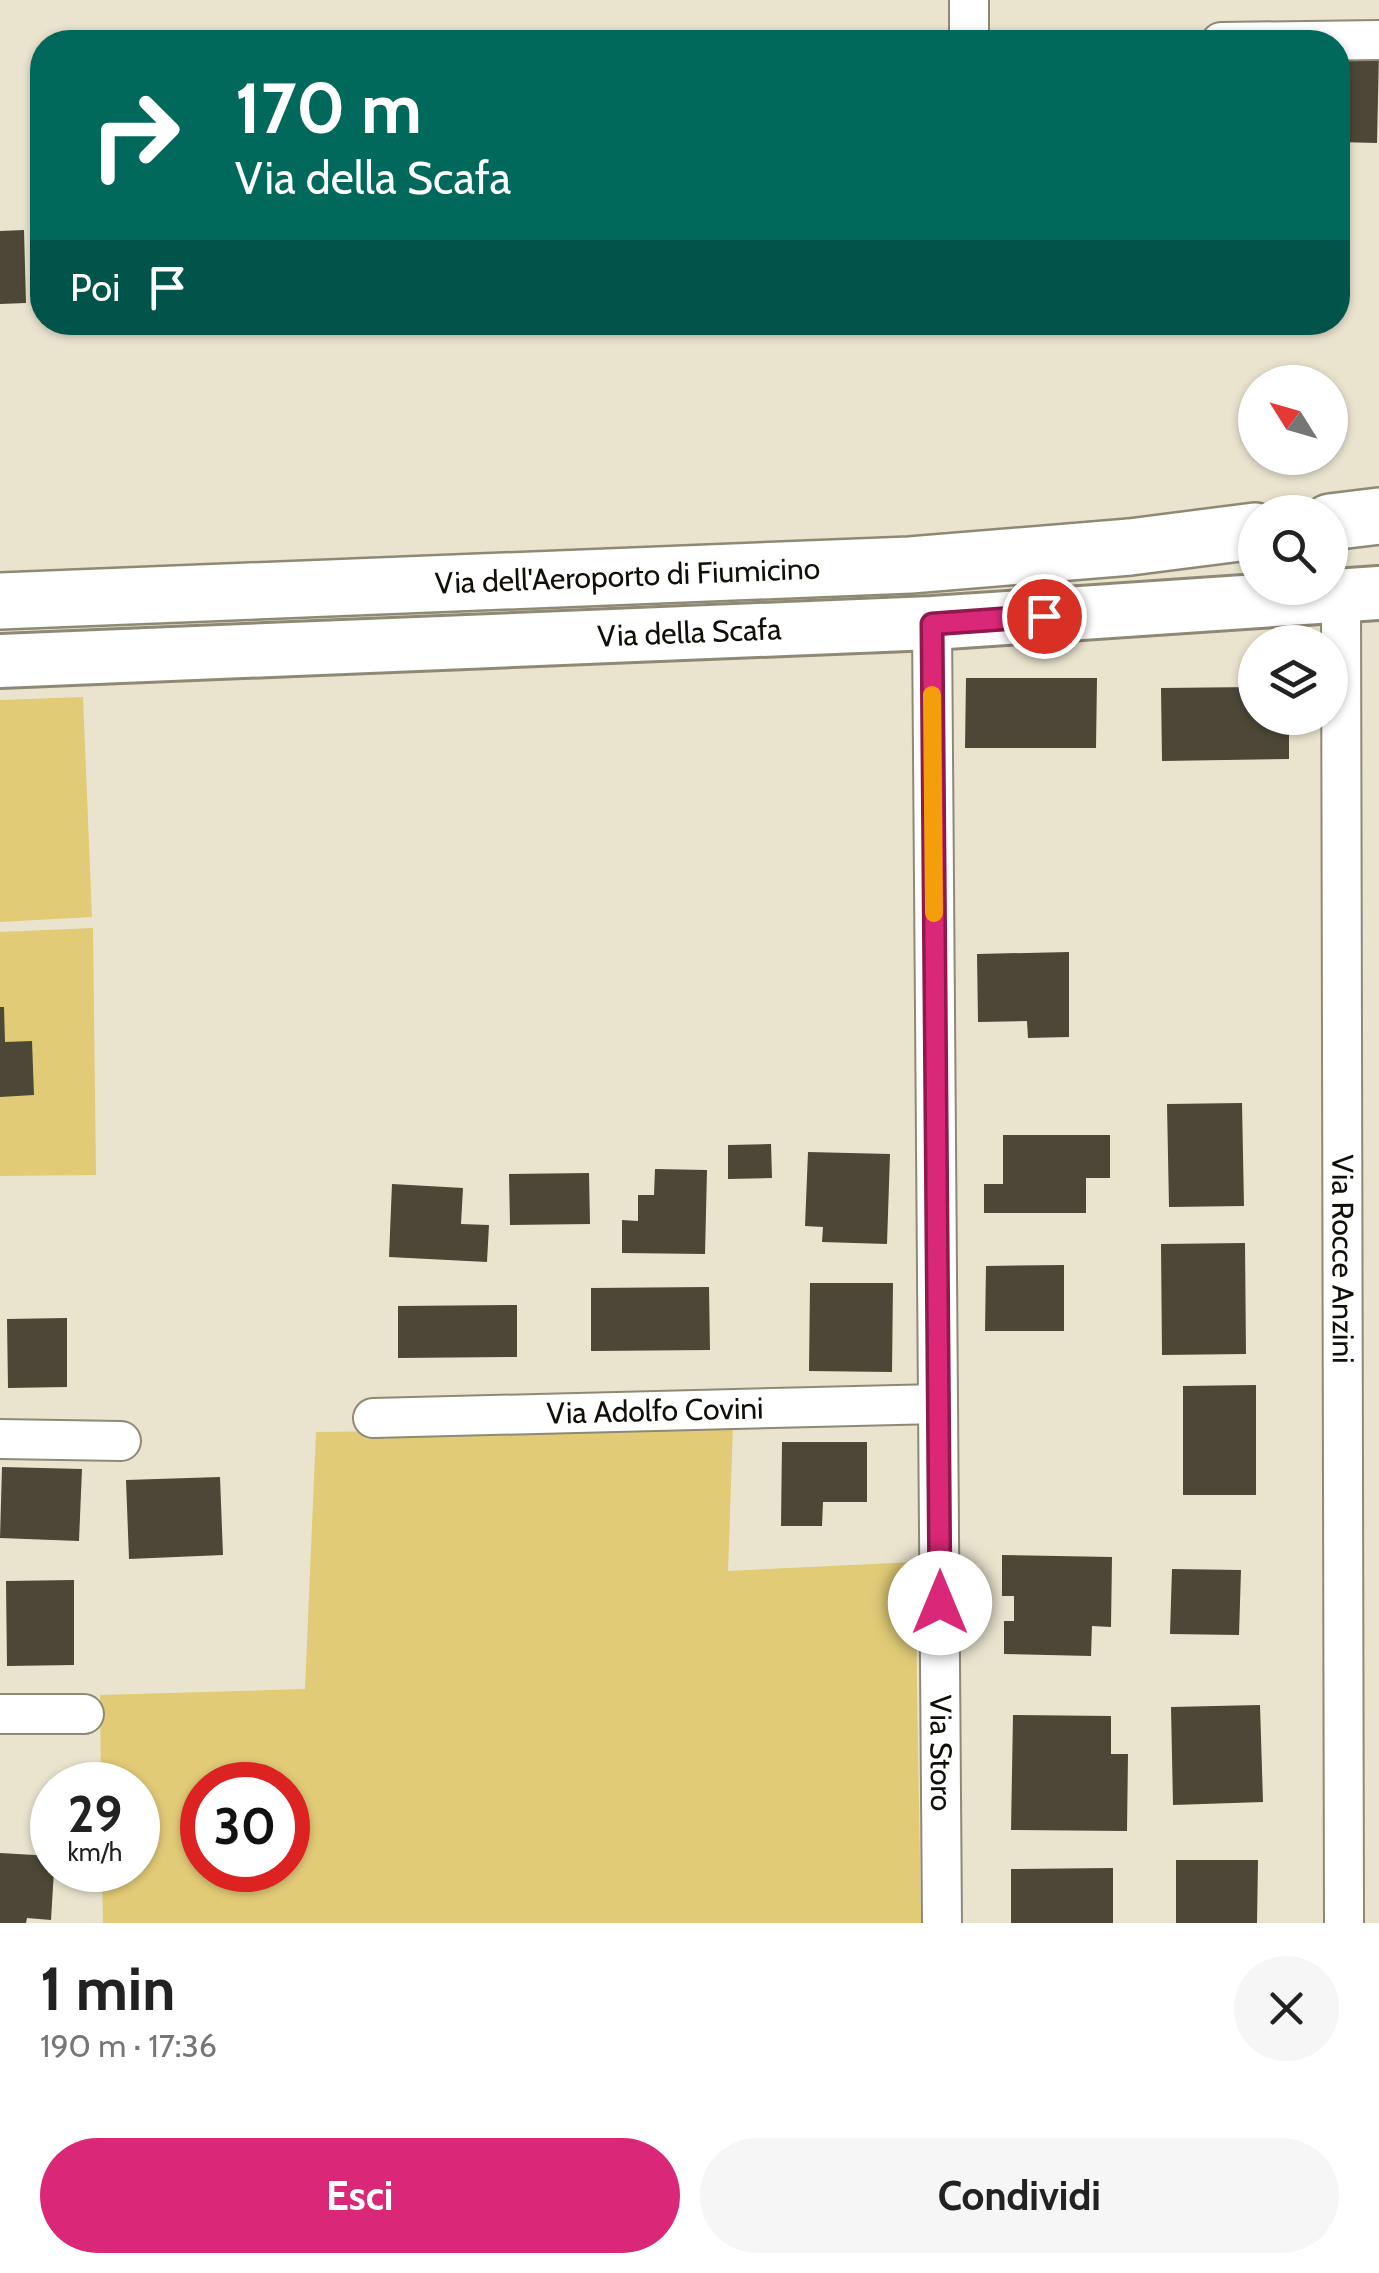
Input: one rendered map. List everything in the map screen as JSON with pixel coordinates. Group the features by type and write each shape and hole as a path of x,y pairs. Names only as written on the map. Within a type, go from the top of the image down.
{"main road":[{"path":"1348,520 1379,516"},
{"name":"Via dell'Aeroporto di Fiumicino","path":"0,601 910,565 1130,547 1238,533"}],"street":[{"path":"969,0 969,30"},
{"path":"1350,40 1379,40"},
{"name":"Via della Scafa","path":"0,662 932,624 1360,595"},
{"name":"Via Rocce Anzini","path":"1344,1923 1360,595"},
{"name":"Via Storo","path":"932,624 942,1923"},
{"name":"Via Adolfo Covini","path":"374,1418 938,1404"},
{"path":"0,1440 121,1441"},
{"path":"0,1714 84,1714"}],"shaded area":[{"path":"83,697 92,917 0,922 0,700"},
{"path":"93,928 96,1175 0,1176 0,932"},
{"path":"733,1426 728,1571 915,1562 921,1923 103,1923 102,1892 160,1892 160,1762 101,1762 100,1695 305,1689 316,1432"}],"building":[{"path":"1350,52 1379,52 1377,143 1350,142"},
{"path":"24,230 26,303 0,304 0,231"},
{"path":"966,678 1097,678 1096,748 965,748"},
{"path":"1238,687 1238,735 1289,735 1289,759 1162,761 1161,688"},
{"path":"1069,952 1069,1037 1028,1038 1027,1021 978,1022 977,954"},
{"path":"0,1007 4,1007 5,1042 32,1041 34,1095 0,1097"},
{"path":"1242,1103 1244,1206 1169,1207 1167,1104"},
{"path":"1003,1135 1110,1135 1110,1178 1086,1178 1086,1213 984,1213 984,1184 1003,1184"},
{"path":"771,1144 772,1178 728,1179 728,1145"},
{"path":"808,1152 890,1154 887,1244 822,1242 823,1227 805,1226"},
{"path":"655,1169 707,1170 705,1254 622,1253 622,1220 638,1221 638,1195 654,1195"},
{"path":"589,1173 590,1224 510,1225 509,1174"},
{"path":"392,1184 463,1188 461,1224 489,1225 487,1262 389,1257"},
{"path":"1245,1243 1246,1354 1162,1355 1161,1244"},
{"path":"1064,1265 1064,1331 985,1331 986,1266"},
{"path":"810,1283 893,1283 892,1372 809,1371"},
{"path":"709,1287 710,1350 591,1351 591,1288"},
{"path":"517,1305 517,1357 398,1358 398,1306"},
{"path":"67,1318 67,1387 8,1388 7,1319"},
{"path":"1256,1385 1256,1495 1183,1495 1183,1386"},
{"path":"782,1442 867,1442 867,1502 823,1502 822,1526 781,1526"},
{"path":"2,1467 82,1469 79,1541 0,1538"},
{"path":"220,1477 223,1555 129,1559 126,1480"},
{"path":"1002,1555 1112,1557 1111,1627 1092,1626 1091,1656 1004,1654 1004,1621 1014,1621 1014,1596 1002,1596"},
{"path":"1172,1569 1241,1570 1239,1635 1170,1634"},
{"path":"74,1580 74,1665 7,1666 6,1581"},
{"path":"1260,1705 1263,1802 1173,1805 1171,1707"},
{"path":"1013,1715 1111,1716 1111,1754 1128,1754 1127,1831 1011,1830"},
{"path":"0,1853 30,1855 30,1892 53,1892 51,1920 27,1918 26,1923 0,1923"},
{"path":"1176,1860 1258,1860 1257,1923 1176,1923"},
{"path":"1113,1868 1113,1923 1011,1923 1011,1869"}],"slow traffic":[{"path":"932,695 934,913"}],"route":[{"path":"940,1603 932,624 1044,616"}]}
